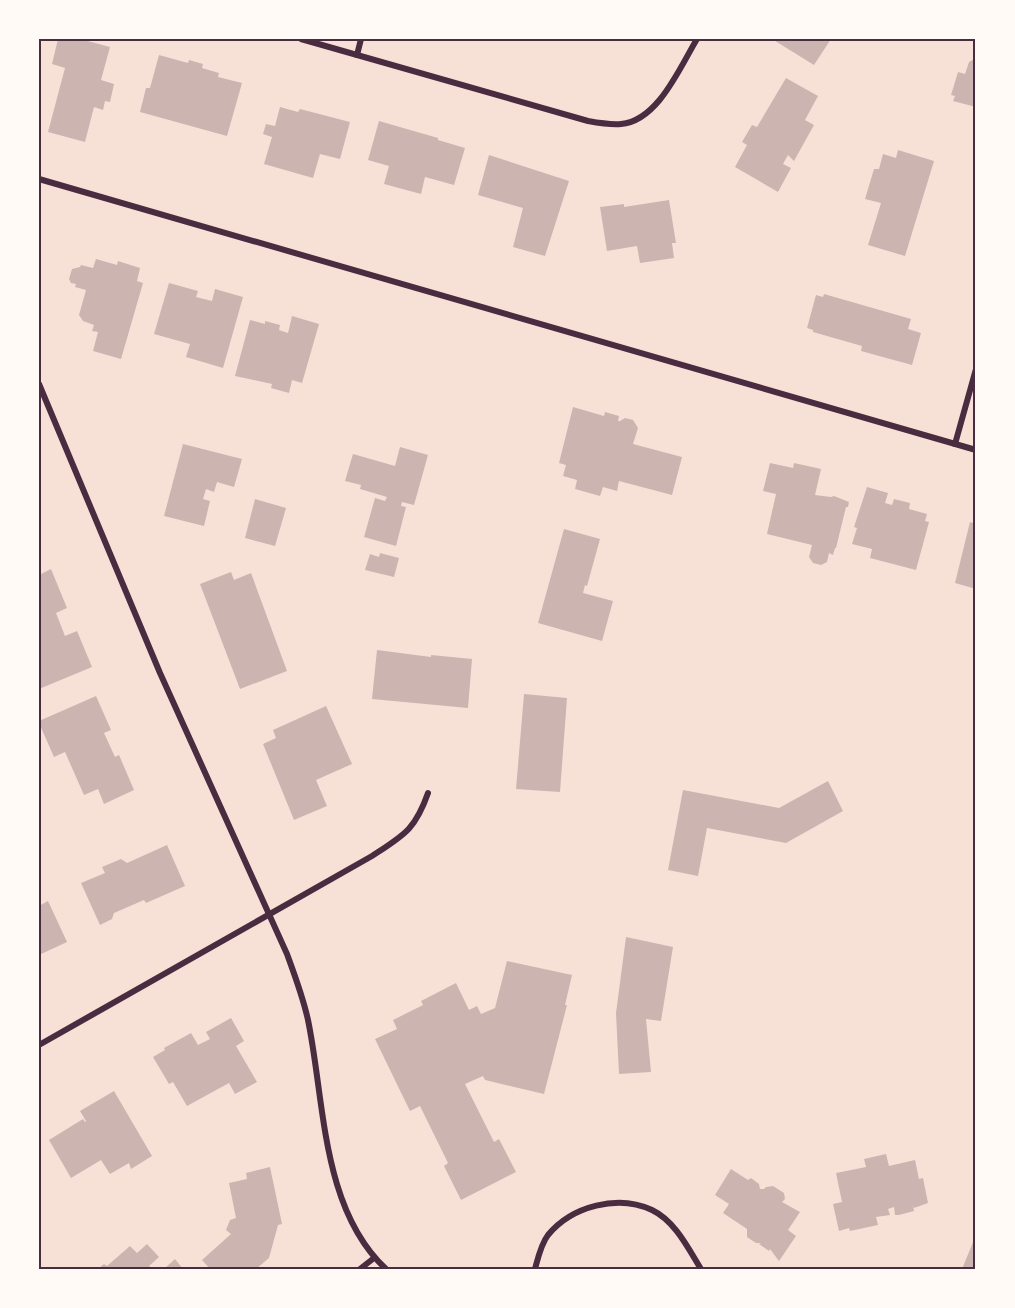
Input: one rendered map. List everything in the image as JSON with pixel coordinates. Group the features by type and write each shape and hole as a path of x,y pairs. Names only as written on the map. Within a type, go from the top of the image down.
{"street":[{"path":"301,39 588,121 622,124 638,119 658,102 697,39"},
{"path":"357,55 361,39"},
{"path":"39,180 976,450"},
{"path":"955,444 976,369"},
{"path":"39,384 160,673 294,971 308,1020 326,1130 342,1204 354,1229 374,1257 386,1269"},
{"path":"39,1045 372,856 411,828 421,814 428,793"},
{"path":"535,1269 547,1237 562,1220 581,1210 607,1203 631,1203 653,1210 669,1222 701,1269"},
{"path":"360,1269 374,1257"}],"building":[{"path":"58,39 80,39 110,47 101,80 114,84 110,102 105,101 103,110 94,107 85,142 48,132 65,68 52,64"},
{"path":"772,39 831,39 814,65"},
{"path":"159,55 188,63 189,60 203,64 202,68 219,73 218,77 242,83 227,136 140,112 146,88 150,88"},
{"path":"976,58 976,107 953,101 955,96 951,95 958,72 965,74 969,62"},
{"path":"786,78 818,96 805,120 814,125 794,161 788,155 783,164 791,168 778,192 735,167 747,145 742,142 752,125 757,127"},
{"path":"280,107 298,112 300,109 350,122 340,159 320,154 313,178 264,164 272,137 263,134 266,124 275,126"},
{"path":"379,121 465,148 454,185 425,177 421,194 384,184 389,166 368,160"},
{"path":"898,150 934,161 905,256 868,245 881,203 865,199 874,169 879,169 883,154 896,158"},
{"path":"489,155 569,181 545,256 513,247 523,208 478,195"},
{"path":"669,200 676,243 672,243 674,258 640,263 637,246 607,251 600,207 624,204 624,207"},
{"path":"96,259 117,265 118,261 140,268 137,281 143,283 121,359 93,351 98,332 92,331 94,325 83,321 79,315 86,290 75,287 76,284 71,283 69,279 72,269 81,265 93,268"},
{"path":"169,283 198,291 196,297 212,301 215,289 243,297 223,368 186,357 190,344 154,334"},
{"path":"824,294 911,319 908,329 921,333 912,365 861,351 862,346 813,332 807,328 816,295 823,297"},
{"path":"292,316 319,324 302,383 292,380 289,393 271,388 272,384 235,376 250,320 280,325 279,330 288,333"},
{"path":"573,407 604,416 605,412 619,416 618,421 625,418 633,420 638,428 633,444 682,457 672,495 619,481 617,491 603,487 600,496 575,489 577,480 563,476 566,465 559,463"},
{"path":"183,444 242,459 234,487 217,482 214,492 206,489 203,499 210,501 204,526 164,516"},
{"path":"400,447 428,455 414,505 402,502 401,506 406,507 396,546 364,537 375,498 385,501 387,497 360,489 361,485 345,481 353,454 395,466"},
{"path":"770,463 793,468 794,463 821,469 815,495 834,496 849,502 836,548 833,555 829,553 827,562 821,565 813,563 809,557 812,545 767,534 776,494 763,491"},
{"path":"867,487 888,493 885,503 892,505 894,499 910,503 909,509 927,514 925,521 929,522 916,570 870,558 872,549 852,544 857,528 854,527"},
{"path":"255,499 286,508 275,546 245,538"},
{"path":"970,522 976,524 976,589 955,583"},
{"path":"564,529 600,539 583,593 613,601 602,641 538,623"},
{"path":"380,553 399,558 394,577 365,570 370,554 379,557"},
{"path":"51,569 67,608 56,613 65,636 77,631 92,667 39,689 39,575"},
{"path":"231,572 234,580 251,573 287,671 240,689 200,584"},
{"path":"377,650 431,657 431,655 472,659 468,708 372,699"},
{"path":"524,694 567,698 560,792 516,789"},
{"path":"96,696 111,730 104,733 115,757 119,755 134,790 104,804 98,789 84,795 65,752 54,757 39,723 39,721"},
{"path":"326,706 352,764 316,780 327,806 294,820 263,744 276,738 273,730"},
{"path":"828,781 843,811 786,843 707,828 698,876 668,870 683,790 779,808"},
{"path":"167,845 185,886 146,903 144,900 114,913 112,919 100,925 81,883 105,873 102,867 121,859 127,863"},
{"path":"48,901 67,942 39,955 39,906"},
{"path":"626,937 673,947 661,1021 646,1019 651,1072 619,1074 616,1013"},
{"path":"507,961 572,975 565,1005 567,1005 544,1094 485,1080 483,1076 465,1084 494,1142 499,1139 516,1172 461,1200 444,1166 448,1163 420,1106 410,1111 375,1039 397,1029 393,1020 423,1005 421,1001 456,983 469,1010 477,1006 481,1014 495,1008"},
{"path":"231,1018 244,1041 236,1046 257,1082 235,1094 229,1083 187,1106 173,1082 169,1084 153,1057 191,1033 198,1045 210,1039 206,1032"},
{"path":"114,1091 152,1156 131,1169 129,1163 110,1174 101,1160 71,1178 49,1140 83,1119 85,1122 80,1111"},
{"path":"886,1154 889,1166 915,1160 919,1179 923,1178 928,1203 914,1208 913,1205 914,1211 899,1215 895,1215 894,1207 888,1209 890,1215 876,1217 878,1225 839,1231 833,1204 842,1202 836,1173 866,1167 864,1159"},
{"path":"270,1167 282,1224 278,1225 269,1258 256,1269 210,1269 202,1260 231,1234 226,1230 230,1220 236,1218 229,1183 247,1179 246,1173"},
{"path":"731,1169 748,1180 751,1178 759,1184 760,1189 773,1186 784,1193 785,1199 782,1202 800,1212 788,1230 796,1236 779,1261 770,1249 769,1251 759,1244 761,1243 756,1243 747,1237 747,1229 723,1213 729,1204 715,1195"},
{"path":"976,1235 976,1269 962,1269"},
{"path":"147,1244 159,1257 149,1266 153,1269 98,1269 104,1264 107,1266 130,1246 137,1253"},
{"path":"175,1259 183,1269 164,1269"}]}
